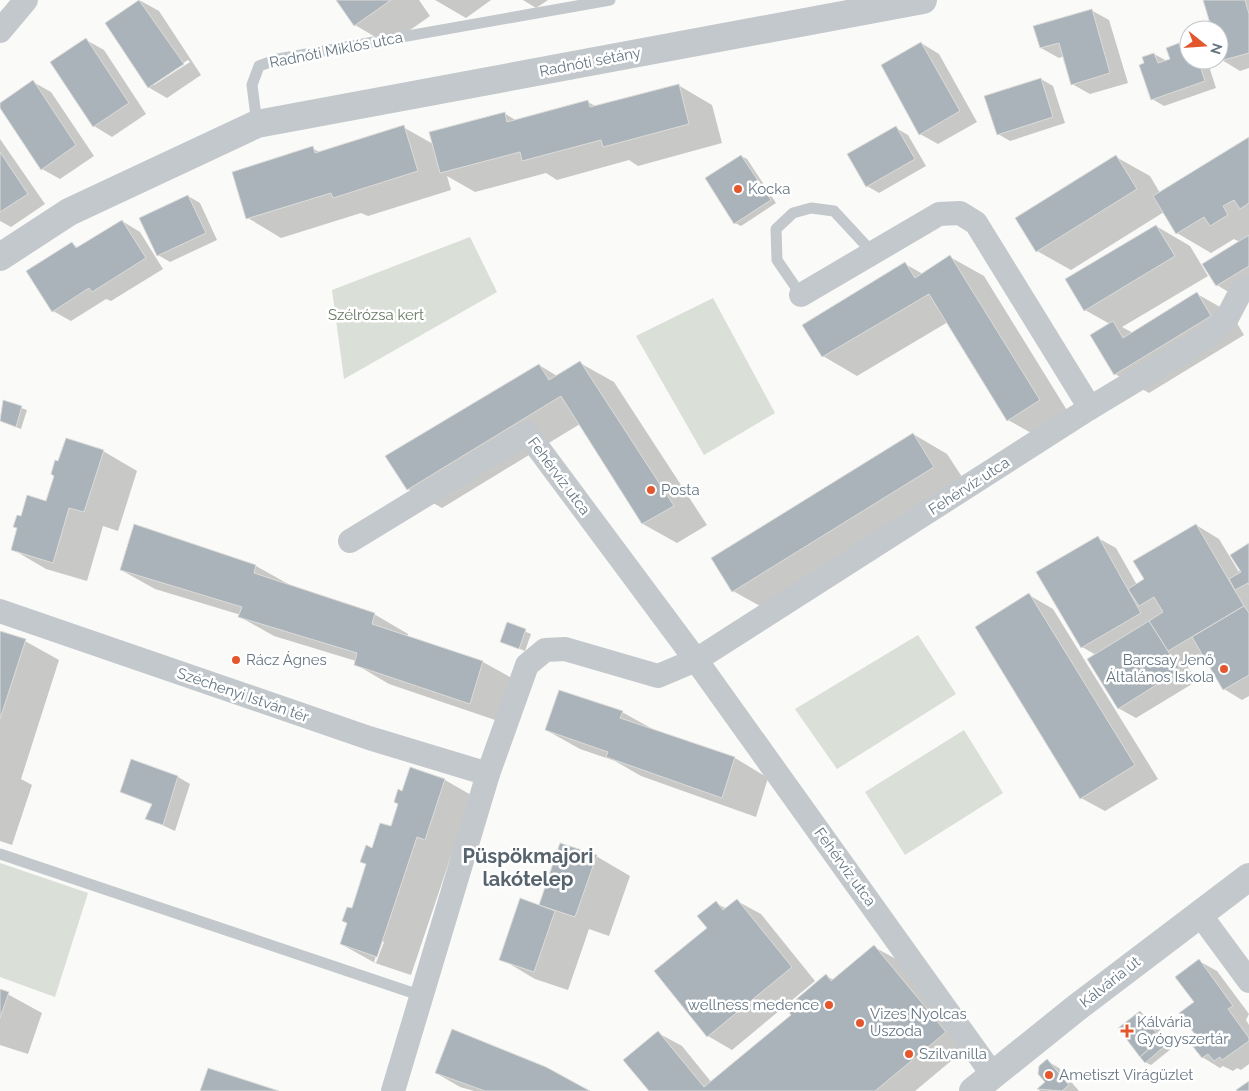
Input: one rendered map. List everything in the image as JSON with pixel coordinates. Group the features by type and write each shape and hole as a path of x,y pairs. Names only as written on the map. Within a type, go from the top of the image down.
{"street":[{"path":"0,32 26,0"},
{"name":"Radnóti sétány","path":"257,124 923,0"},
{"path":"0,257 69,212 257,124"},
{"path":"801,295 939,214 960,213 976,223 1090,408"},
{"name":"Fehérvíz utca","path":"696,660 1090,408 1206,338 1227,318 1240,293 1249,287"},
{"name":"Fehérvíz utca","path":"350,541 527,433 696,660 983,1083"},
{"name":"Széchenyi István tér","path":"0,611 360,735 488,774"},
{"path":"393,1091 488,774 527,665 544,650 565,649 658,676 696,660"},
{"name":"Kálvária út","path":"983,1083 1199,913 1249,877"},
{"path":"1199,913 1249,980"}],"lane":[{"name":"Radnóti Miklós utca","path":"257,124 252,85 260,66 278,59 610,0"},
{"path":"801,295 777,260 776,229 793,213 811,208 834,211 872,252"},
{"path":"0,854 422,996"}],"green space":[{"name":"Szélrózsa kert","path":"470,237 497,292 344,379 332,290"},
{"path":"713,298 775,413 704,455 636,336"},
{"path":"918,635 956,694 837,769 795,709"},
{"path":"964,730 1003,793 905,855 865,792"},
{"path":"0,863 88,893 55,997 0,977"}],"building":[{"path":"139,0 184,64 148,88 105,23"},
{"path":"336,0 391,0 354,26"},
{"path":"1203,0 1245,0 1249,14 1249,53 1229,59 1229,20 1209,20"},
{"path":"1092,9 1110,73 1071,85 1059,43 1040,48 1033,26"},
{"path":"86,38 129,103 93,127 50,62"},
{"path":"921,42 960,111 919,135 881,65"},
{"path":"1179,43 1179,70 1201,70 1205,81 1151,100 1139,65 1144,63 1142,57 1154,53 1158,63 1170,59 1166,48"},
{"path":"1041,78 1053,117 997,135 984,96"},
{"path":"33,80 76,145 41,170 0,108 0,103"},
{"path":"679,84 689,124 603,147 601,140 522,161 520,152 440,173 429,132 505,112 507,122 588,100 590,107"},
{"path":"404,125 418,171 333,198 331,193 246,219 232,172 313,146 315,153"},
{"path":"896,126 915,159 866,187 847,154"},
{"path":"1249,137 1249,203 1240,209 1234,200 1223,206 1228,215 1210,226 1204,217 1176,234 1153,196"},
{"path":"0,152 28,194 0,212"},
{"name":"Kocka","path":"741,155 771,200 734,224 705,178"},
{"path":"1116,155 1137,189 1036,252 1015,218"},
{"path":"188,195 206,233 157,256 139,218"},
{"path":"122,220 146,258 92,292 89,288 52,312 26,271 72,242 76,248"},
{"path":"1156,225 1175,256 1084,311 1065,279"},
{"path":"1249,235 1249,266 1216,286 1202,264"},
{"path":"950,255 1040,400 1007,421 929,294 822,357 802,325 905,262 915,278"},
{"path":"1197,292 1211,316 1114,375 1090,335 1113,321 1123,338"},
{"path":"580,361 674,506 642,524 561,396 407,490 385,456 539,364 549,380"},
{"path":"3,400 22,406 16,427 0,421"},
{"path":"913,433 934,467 732,592 711,558"},
{"path":"66,438 104,450 84,512 69,508 53,563 11,550 17,528 13,527 17,515 21,516 27,495 46,501 54,476 51,474 55,460 58,461"},
{"path":"134,524 256,565 254,573 375,613 372,624 483,661 470,704 354,665 357,653 238,617 242,607 120,570"},
{"path":"1196,524 1244,606 1168,651 1149,621 1163,612 1154,597 1139,606 1128,589 1144,579 1133,561"},
{"path":"1098,536 1141,613 1081,648 1036,572"},
{"path":"1249,543 1249,585 1248,583 1235,590 1229,579 1241,572 1230,555"},
{"path":"1029,593 1135,765 1080,799 975,627"},
{"path":"1244,606 1249,613 1249,675 1223,690 1192,637"},
{"path":"1149,621 1180,670 1118,709 1087,659"},
{"path":"507,622 526,629 519,649 500,642"},
{"path":"0,631 26,639 0,719"},
{"path":"559,690 623,711 620,718 735,757 722,798 606,757 608,752 545,730"},
{"path":"131,759 178,776 163,825 145,819 152,804 120,792"},
{"path":"410,767 445,779 425,840 417,837 377,957 340,944 347,923 342,921 347,907 352,908 366,864 360,862 366,845 372,848 380,823 391,826 398,804 394,802 398,789 402,791"},
{"path":"560,843 597,855 575,917 539,905"},
{"path":"520,898 555,911 534,972 499,960"},
{"path":"737,899 792,967 707,1037 654,971 707,928 697,916 716,901 723,910"},
{"name":"Vizes Nyolcas Uszoda","path":"874,945 946,1032 875,1091 649,1091 623,1060 658,1031 704,1087 791,1015 786,1008 826,974 831,981"},
{"path":"1199,959 1233,1006 1228,1009 1249,1038 1249,1041 1222,1060 1220,1057 1214,1061 1208,1054 1202,1058 1190,1043 1197,1037 1179,1013 1194,1002 1175,977"},
{"path":"0,989 9,992 0,1018"},
{"path":"1140,1011 1159,1037 1147,1046 1149,1049 1140,1057 1118,1028"},
{"path":"452,1029 546,1067 590,1091 485,1091 435,1073"},
{"path":"1159,1037 1166,1045 1145,1063 1140,1057 1149,1049 1147,1046"},
{"path":"1047,1059 1069,1085 1062,1091 1037,1089 1045,1082 1038,1074 1039,1066"},
{"path":"208,1068 279,1091 200,1091"},
{"path":"1249,1081 1249,1091 1236,1090"}],"place":[{"name":"Kocka","path":"738,189"},
{"name":"Posta","path":"651,490"},
{"name":"Rácz Ágnes","path":"236,660"},
{"name":"Barcsay Jenő Általános Iskola","path":"1224,669"},
{"name":"wellness medence","path":"829,1005"},
{"name":"Vizes Nyolcas Uszoda","path":"860,1023"},
{"name":"Kálvária Gyógyszertár","path":"1127,1031"},
{"name":"Szilvanilla","path":"909,1054"},
{"name":"Ametiszt Virágüzlet","path":"1049,1075"}],"district":[{"name":"Püspökmajori lakótelep","path":"528,868"}]}
